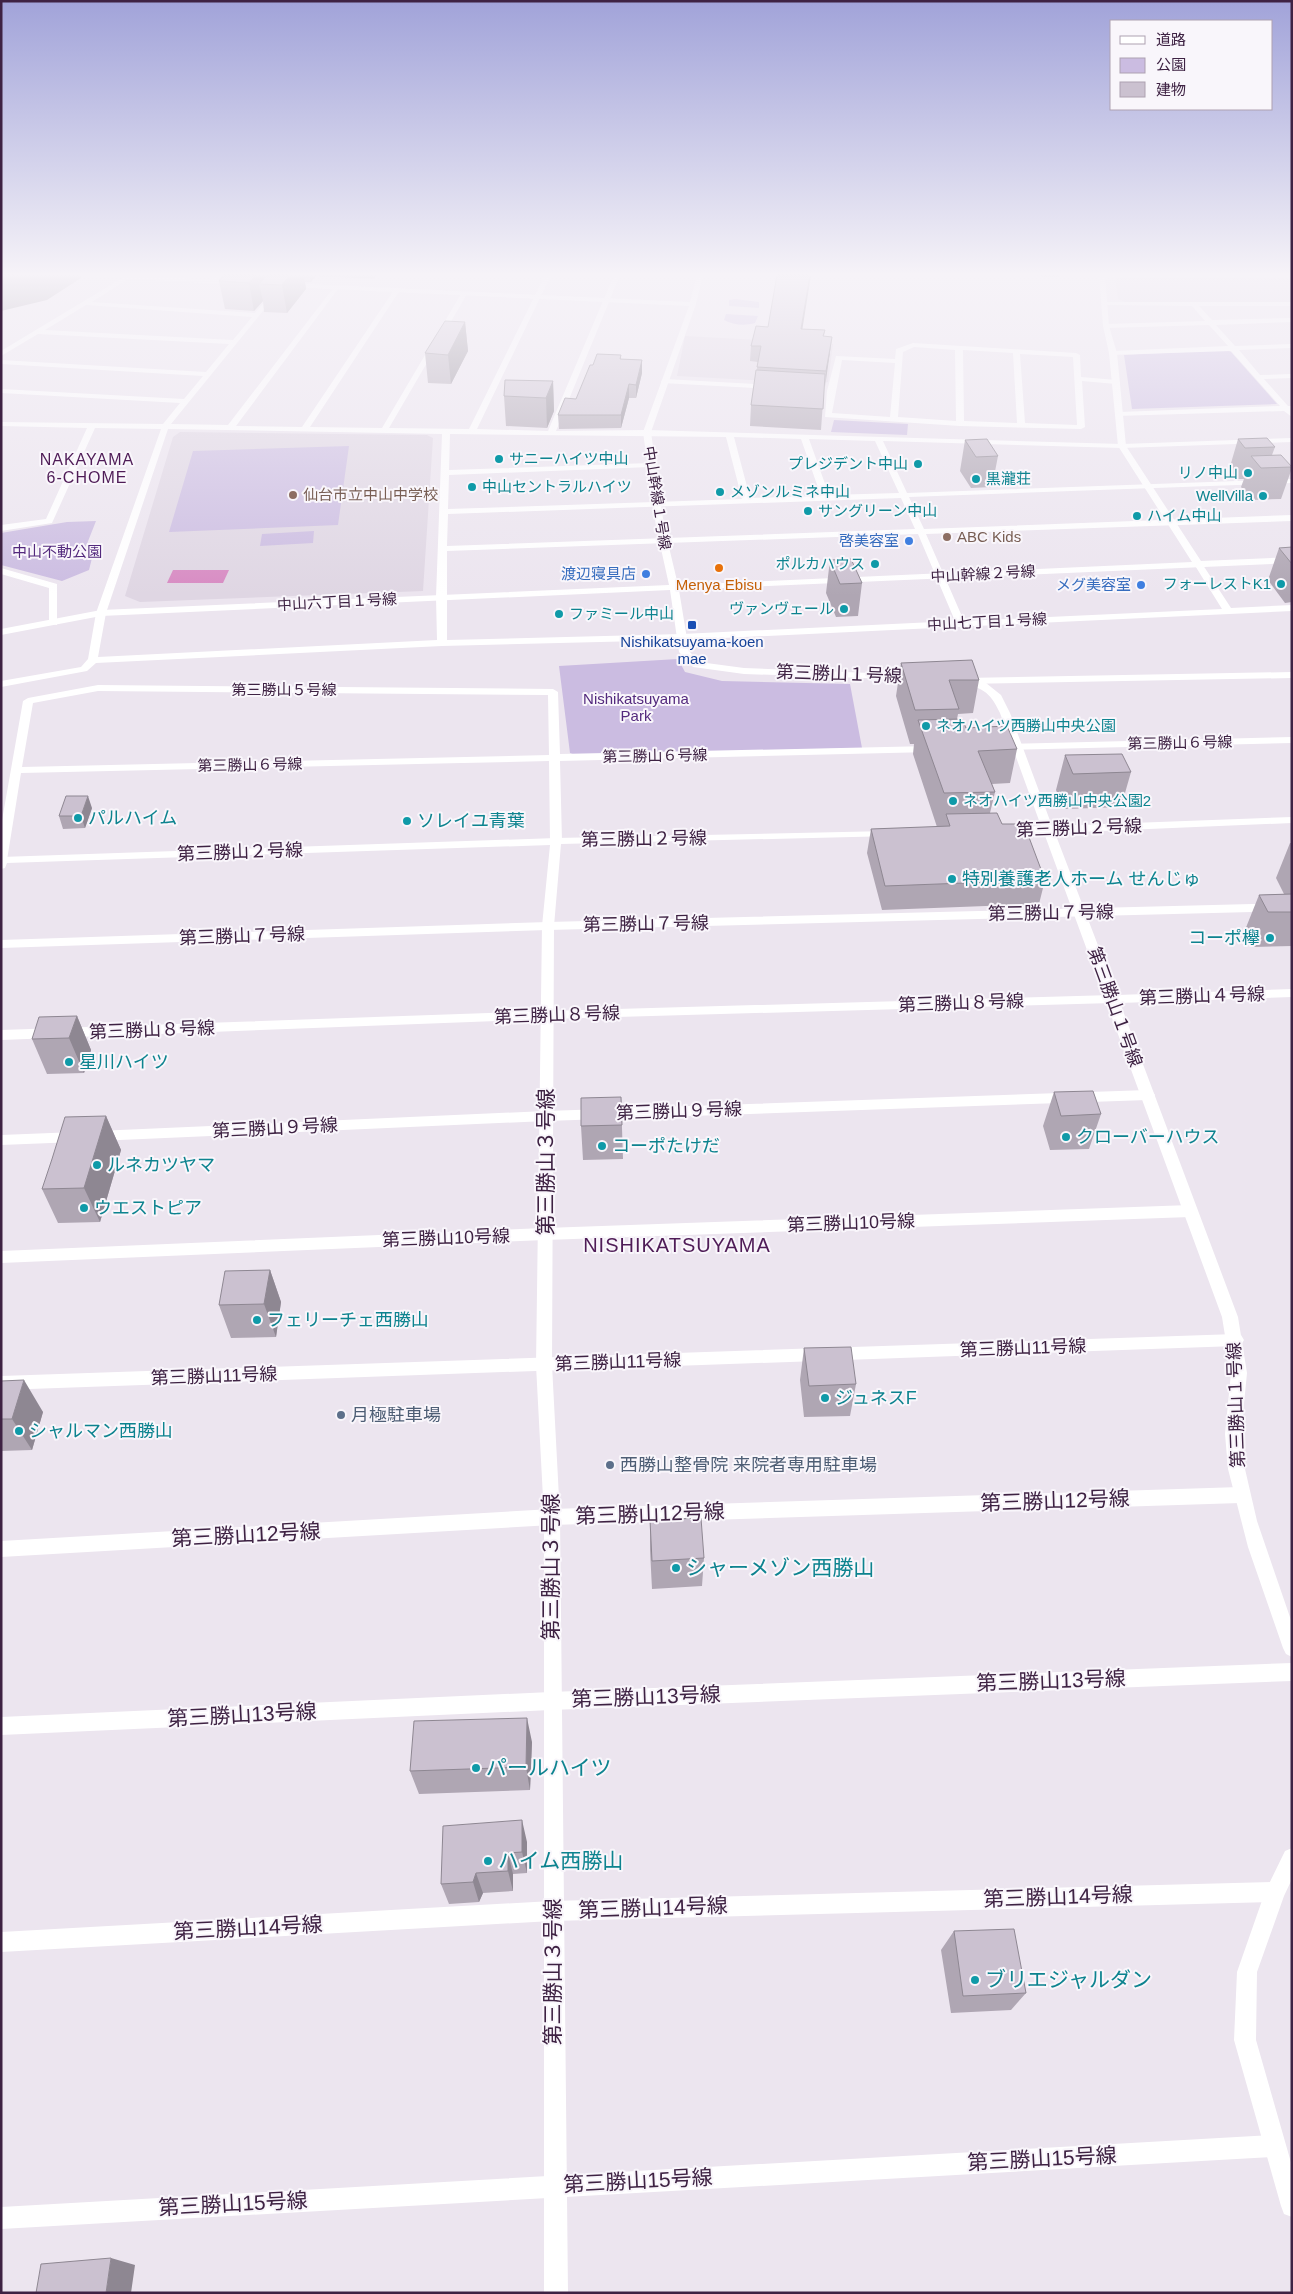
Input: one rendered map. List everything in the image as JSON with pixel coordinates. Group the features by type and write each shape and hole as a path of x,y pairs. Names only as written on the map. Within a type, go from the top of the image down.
{"street":[{"path":"86,690 101,613 166,425 202,382"},
{"path":"231,427 265,382"},
{"path":"305,428 336,382"},
{"path":"385,429 412,382"},
{"path":"473,430 497,382"},
{"path":"551,433 573,382"},
{"name":"中山幹線１号線","path":"665,382 647,432 662,542 674,588 682,636"},
{"path":"683,382 782,388"},
{"path":"833,382 828,415 960,424 1081,427 1079,382"},
{"path":"894,420 896,382"},
{"path":"959,382 960,424"},
{"path":"1018,382 1021,426"},
{"path":"1116,382 1122,446 1228,610"},
{"path":"1263,382 1288,408 1292,415"},
{"path":"821,390 831,391"},
{"path":"1,391 187,401"},
{"path":"1118,414 1288,408"},
{"path":"1,424 91,427 166,425 473,430 551,433 647,432 1122,446 1292,440"},
{"path":"1,528 49,521 91,427"},
{"path":"442,644 441,597 446,430"},
{"path":"729,434 747,501"},
{"path":"804,436 826,499"},
{"path":"878,438 960,623"},
{"path":"445,473 650,465"},
{"path":"444,512 1292,481"},
{"path":"443,550 1292,518"},
{"name":"中山幹線２号線","path":"674,588 1292,560"},
{"path":"1,571 54,586 54,623"},
{"name":"中山六丁目１号線","path":"1,632 101,613 674,588"},
{"name":"中山七丁目１号線","path":"1,684 84,669 90,663 442,644 682,636 1292,608"},
{"name":"第三勝山１号線","path":"682,636 684,652 696,665 744,671 931,677"},
{"path":"965,681 1292,675"},
{"name":"第三勝山１号線","path":"950,678 982,685 996,695 1005,713 1016,747 1080,912 1230,1317 1236,1340 1239,1381 1233,1440 1240,1495 1252,1538 1292,1648"},
{"name":"第三勝山５号線","path":"2,862 28,701 98,688 553,692 556,759 556,842"},
{"name":"第三勝山６号線","path":"996,748 1292,740"},
{"name":"第三勝山６号線","path":"18,770 947,749"},
{"path":"1,792 15,790"},
{"name":"第三勝山２号線","path":"999,831 1292,820"},
{"name":"第三勝山２号線","path":"2,862 556,842 901,833"},
{"name":"第三勝山３号線","path":"556,842 548,926 544,1365 552,1517 552,1911 556,2293"},
{"name":"第三勝山７号線","path":"1,944 548,926 1292,908"},
{"name":"第三勝山４号線","path":"1112,999 1292,993"},
{"name":"第三勝山８号線","path":"1,1036 547,1015 1112,999"},
{"name":"第三勝山９号線","path":"1,1140 546,1116 1148,1096"},
{"name":"第三勝山10号線","path":"1,1257 545,1234 1190,1211"},
{"name":"第三勝山11号線","path":"1,1383 1236,1340"},
{"name":"第三勝山12号線","path":"1,1549 552,1517 1240,1495"},
{"name":"第三勝山13号線","path":"1,1726 551,1701 1292,1672"},
{"path":"1292,1858 1275,1892 1247,1972 1245,2040 1292,2206"},
{"name":"第三勝山14号線","path":"1,1942 552,1911 1275,1892"},
{"name":"第三勝山15号線","path":"1,2218 554,2185 1274,2146"}],"shaded area":[{"path":"785,382 828,382 820,384"},
{"name":"仙台市立中山中学校","path":"180,432 427,435 433,438 423,591 140,602 125,596 173,437"},
{"path":"173,570 229,570 223,583 167,583"}],"green space":[{"path":"1128,382 1258,382 1277,404 1132,409"},
{"path":"834,420 908,424 907,435 831,432"},
{"path":"349,446 338,525 169,532 193,451"},
{"name":"中山不動公園","path":"96,521 83,554 92,558 89,570 62,581 1,565 1,533 67,522"},
{"path":"314,531 313,543 260,546 262,534"},
{"name":"Nishikatsuyama Park","path":"678,659 685,672 722,681 850,684 862,748 575,755 570,753 559,666"}],"building":[{"path":"505,382 553,382 546,398 504,396"},
{"path":"583,382 637,382 636,385 629,384 621,415 558,415 565,398 576,399"},
{"path":"754,382 825,382 823,409 751,405"},
{"path":"1267,438 1275,447 1245,448 1238,439"},
{"path":"987,439 998,456 976,457 965,440"},
{"path":"1281,455 1292,467 1261,468 1251,456"},
{"path":"1292,547 1292,564 1279,548"},
{"path":"851,559 862,583 840,584 830,560"},
{"path":"972,660 979,680 949,680 959,709 915,710 901,663"},
{"path":"962,719 966,728 1007,726 1017,749 978,751 995,792 944,793 918,720"},
{"path":"1122,754 1131,772 1073,774 1065,755"},
{"path":"66,796 88,796 81,816 59,816"},
{"path":"997,813 1002,824 1024,824 1045,880 885,886 871,829 950,826 946,814"},
{"path":"1292,894 1292,912 1268,912 1259,895"},
{"path":"77,1016 69,1038 32,1039 39,1017"},
{"path":"1093,1091 1101,1114 1061,1116 1054,1092"},
{"path":"621,1097 622,1125 581,1126 581,1098"},
{"path":"106,1116 84,1188 42,1189 65,1117"},
{"path":"270,1270 264,1304 219,1305 225,1271"},
{"path":"851,1347 856,1384 809,1386 804,1348"},
{"path":"24,1380 12,1419 1,1419 1,1381"},
{"path":"701,1518 704,1558 652,1561 650,1520"},
{"path":"527,1718 526,1767 410,1771 414,1721"},
{"path":"522,1820 522,1852 508,1853 508,1871 476,1873 473,1882 441,1884 443,1826"},
{"path":"1014,1929 1026,1993 963,1996 954,1931"},
{"path":"111,2258 106,2293 36,2293 41,2264"}],"place":[{"name":"サニーハイツ中山","path":"499,459"},
{"name":"プレジデント中山","path":"918,464"},
{"name":"リノ中山","path":"1248,473"},
{"name":"黒瀧荘","path":"976,479"},
{"name":"中山セントラルハイツ","path":"472,487"},
{"name":"メゾンルミネ中山","path":"720,492"},
{"name":"仙台市立中山中学校","path":"293,495"},
{"name":"WellVilla","path":"1263,496"},
{"name":"サングリーン中山","path":"808,511"},
{"name":"ハイム中山","path":"1137,516"},
{"name":"ABC Kids","path":"947,537"},
{"name":"啓美容室","path":"909,541"},
{"name":"ポルカハウス","path":"875,564"},
{"name":"Menya Ebisu","path":"719,568"},
{"name":"渡辺寝具店","path":"646,574"},
{"name":"フォーレストK1","path":"1281,584"},
{"name":"メグ美容室","path":"1141,585"},
{"name":"ヴァンヴェール","path":"844,609"},
{"name":"ファミール中山","path":"559,614"},
{"name":"Nishikatsuyama-koen mae","path":"692,625"},
{"name":"ネオハイツ西勝山中央公園","path":"926,726"},
{"name":"ネオハイツ西勝山中央公園2","path":"953,801"},
{"name":"パルハイム","path":"78,818"},
{"name":"ソレイユ青葉","path":"407,821"},
{"name":"特別養護老人ホーム せんじゅ","path":"952,879"},
{"name":"コーポ欅","path":"1270,938"},
{"name":"星川ハイツ","path":"69,1062"},
{"name":"クローバーハウス","path":"1066,1137"},
{"name":"コーポたけだ","path":"602,1146"},
{"name":"ルネカツヤマ","path":"97,1165"},
{"name":"ウエストピア","path":"84,1208"},
{"name":"フェリーチェ西勝山","path":"257,1320"},
{"name":"ジュネスF","path":"825,1398"},
{"name":"月極駐車場","path":"341,1415"},
{"name":"シャルマン西勝山","path":"19,1431"},
{"name":"西勝山整骨院 来院者専用駐車場","path":"610,1465"},
{"name":"シャーメゾン西勝山","path":"676,1568"},
{"name":"パールハイツ","path":"476,1768"},
{"name":"ハイム西勝山","path":"488,1861"},
{"name":"ブリエジャルダン","path":"975,1980"}],"district":[{"name":"NAKAYAMA 6-CHOME","path":"87,468"},
{"name":"NISHIKATSUYAMA","path":"677,1245"}]}
